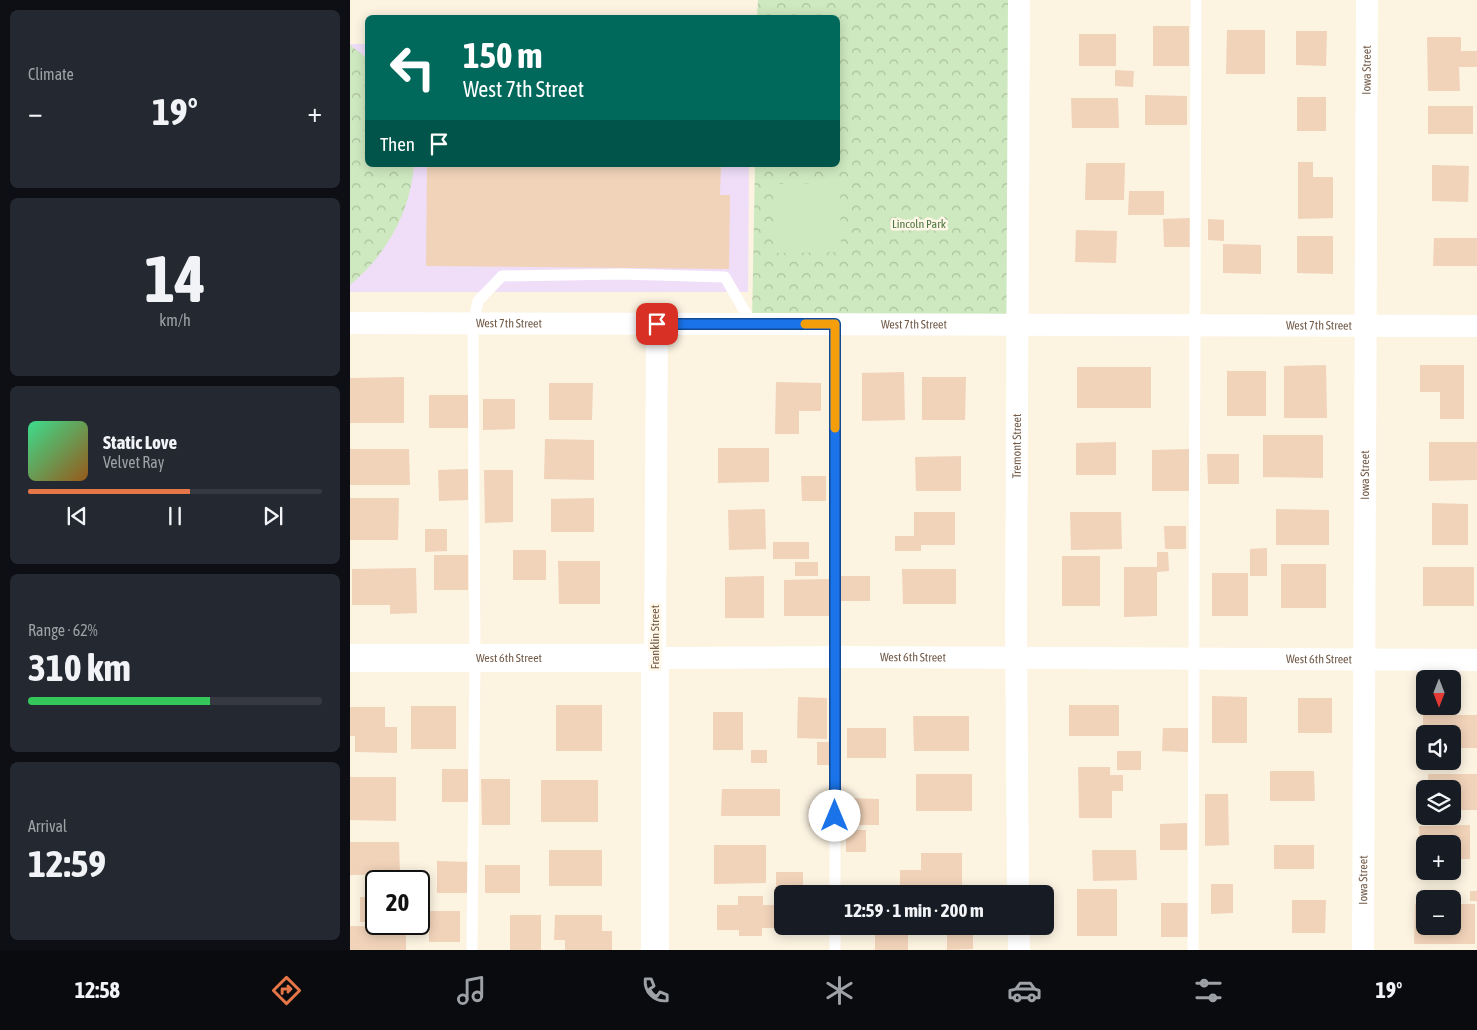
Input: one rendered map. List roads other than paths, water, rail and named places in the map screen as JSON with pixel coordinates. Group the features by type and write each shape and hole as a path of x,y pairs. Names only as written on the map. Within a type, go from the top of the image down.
{"street":[{"name":"Tremont Street","path":"1018,885 1016,659 1019,0"},
{"name":"Iowa Street","path":"1363,950 1367,0"},
{"name":"West 7th Street","path":"350,323 1477,326"},
{"name":"Franklin Street","path":"656,950 657,324"},
{"name":"West 6th Street","path":"350,658 835,657 1477,660"},
{"path":"1018,935 1019,950"}],"lane":[{"path":"1193,950 1196,0"},
{"path":"472,950 475,658 473,323 478,300 502,276 621,274 725,277 752,324"},
{"path":"835,324 835,885"},
{"path":"835,935 835,950"}],"park label":[{"name":"Lincoln Park","path":"919,224"}]}
